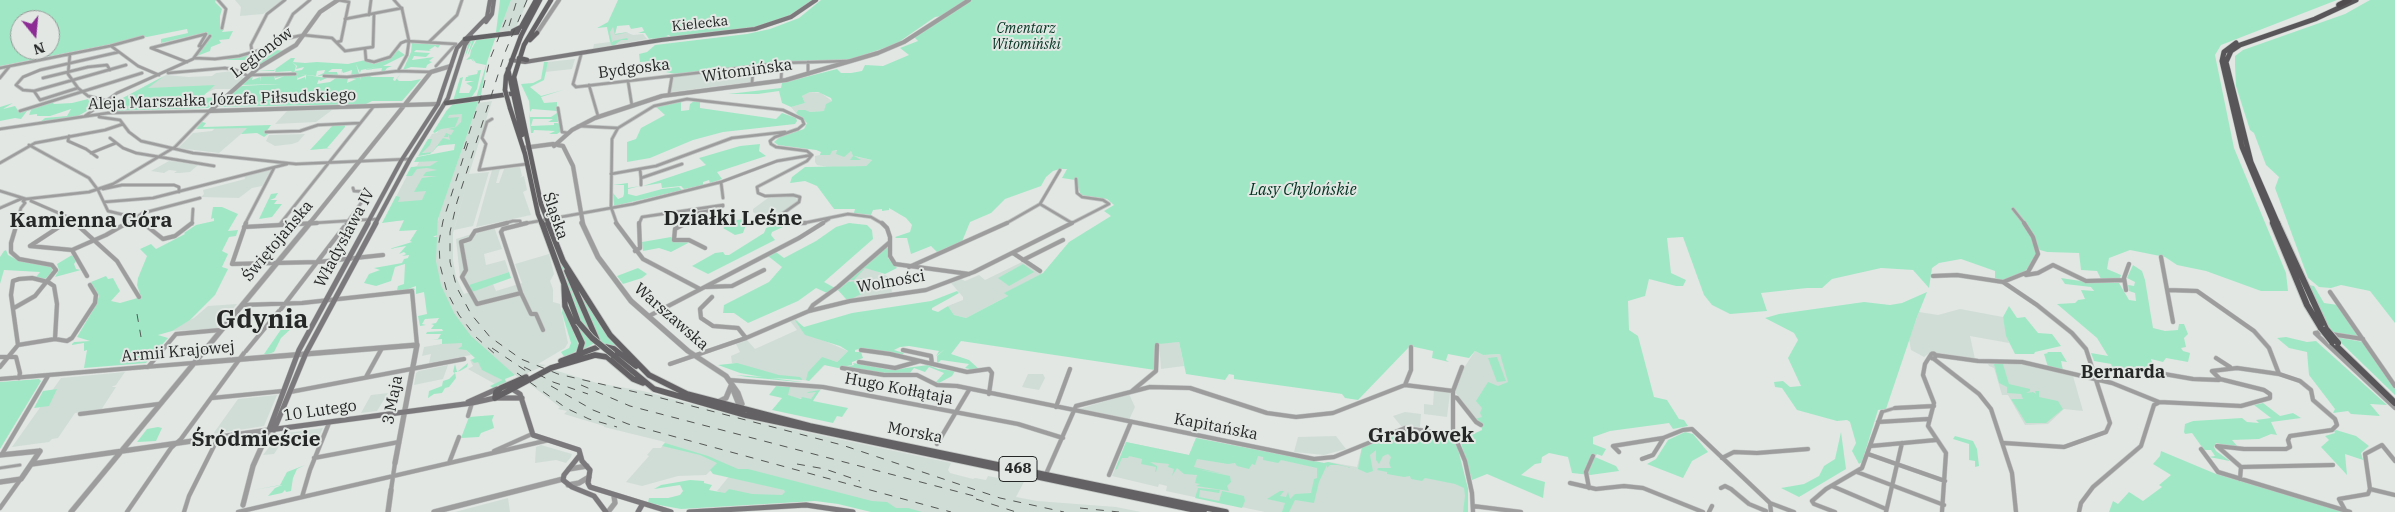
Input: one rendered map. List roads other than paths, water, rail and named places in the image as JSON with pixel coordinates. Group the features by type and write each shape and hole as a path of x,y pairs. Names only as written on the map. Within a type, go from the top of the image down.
{"highway":[{"path":"2349,0 2236,43 2224,52 2224,62 2243,152 2316,310 2335,343 2395,403"},
{"path":"2224,62 2230,51 2240,44 2316,18 2356,0"},
{"path":"2335,343 2395,398"}],"main road":[{"name":"Władysława IV","path":"272,430 297,354 402,159 436,105 457,48 486,17 490,0"},
{"path":"465,39 471,36 490,17 494,0"},
{"path":"509,32 521,27 538,0"},
{"name":"Śląska","path":"538,0 510,64 504,81 505,90 510,108 526,147 527,164 543,218 578,322 592,338 613,355"},
{"path":"526,43 551,0"},
{"name":"Kielecka","path":"527,60 581,55 650,42 769,26 795,15 816,0"},
{"path":"476,31 480,34 488,34"},
{"path":"471,36 509,32 523,33 526,43"},
{"path":"526,43 537,33"},
{"name":"Władysława IV","path":"272,430 306,353 356,258 410,158 446,103 466,45 471,36"},
{"name":"468","path":"515,91 514,79 526,43"},
{"name":"Kielecka","path":"510,64 519,60 581,55"},
{"path":"519,60 527,60"},
{"path":"500,96 515,100 510,64"},
{"path":"451,66 459,66"},
{"path":"446,103 500,96 515,91"},
{"name":"Śląska","path":"515,91 543,218 563,261 601,322 616,342"},
{"name":"468","path":"515,100 526,147"},
{"name":"Aleja Marszałka Józefa Piłsudskiego","path":"436,105 446,103"},
{"path":"495,398 542,372 579,356 596,345 563,261"},
{"path":"564,281 565,306 582,343 579,356"},
{"name":"Morska","path":"616,342 643,370 656,380 674,389 717,402 820,428 1226,512"},
{"path":"606,347 614,350 643,370"},
{"path":"464,403 579,356 595,355 607,357 633,379 646,384"},
{"name":"Morska","path":"613,355 646,384 662,392 745,415 1204,512"},
{"path":"495,398 496,392 501,388 519,392 532,434 576,448 590,470 590,487 642,505 671,512"},
{"path":"464,403 495,398 522,398"},
{"name":"10 Lutego","path":"272,430 464,403"},
{"path":"580,455 563,479 568,485 594,496 607,512"},
{"path":"638,512 642,505"},
{"path":"689,512 806,505 853,512"}],"street":[{"path":"218,0 226,9 222,28"},
{"path":"252,53 251,45 266,14 285,0"},
{"path":"280,40 293,14 310,0"},
{"path":"337,42 341,41 349,2 338,0"},
{"name":"Legionów","path":"100,190 172,149 210,111 262,65 291,49 306,35 320,12 338,0"},
{"path":"369,15 370,0"},
{"path":"394,0 402,8 409,41 408,55 398,71"},
{"path":"428,42 457,15 462,0"},
{"path":"537,33 558,0"},
{"name":"Witomińska","path":"555,145 578,126 598,116 669,94 781,81 884,51 909,38 969,0"},
{"path":"345,18 402,8"},
{"path":"194,58 222,58 252,53 280,40 306,35 325,36 337,42 340,48 345,51 365,49 373,47 374,14"},
{"path":"187,63 151,48 201,34 206,35 199,46 203,46"},
{"path":"85,117 105,100 187,63 194,58 210,36"},
{"path":"0,68 110,46 143,37"},
{"path":"365,49 366,60 377,62 390,57 401,43 409,41 456,44 436,66"},
{"path":"110,46 139,67 159,75"},
{"path":"119,52 68,63 26,75 17,82 17,87 23,90 34,91 126,65"},
{"path":"70,54 68,72 81,92 105,100"},
{"name":"Bydgoska","path":"581,55 573,85 628,81 782,63 850,61"},
{"path":"808,62 808,74"},
{"path":"781,81 782,63"},
{"path":"43,78 107,65 110,70"},
{"path":"324,76 351,77 398,71 431,72 451,66"},
{"name":"Świętojańska","path":"427,78 439,70 451,66"},
{"path":"752,84 753,66"},
{"path":"0,78 10,67"},
{"path":"164,73 225,68 236,70 249,76 274,73 295,74"},
{"name":"Świętojańska","path":"71,512 310,223 431,72"},
{"path":"20,111 142,73"},
{"path":"669,94 672,76"},
{"path":"628,81 632,106"},
{"path":"589,85 598,116"},
{"path":"34,91 39,100 78,88"},
{"path":"700,289 643,258 618,226 611,208 611,174 612,140 618,128 657,105 694,98 783,110 804,122 803,126 775,137 770,141 771,144 776,147 807,151 812,155"},
{"name":"Aleja Marszałka Józefa Piłsudskiego","path":"0,129 99,115 436,105"},
{"path":"280,224 374,106"},
{"path":"558,108 562,132 568,133"},
{"path":"99,115 100,118 119,119 129,132 141,141 212,156 288,163 410,158"},
{"path":"492,119 487,122 482,138 486,144 479,170 527,164"},
{"path":"266,132 298,131 316,125 360,123"},
{"path":"0,163 29,145 105,130 124,124"},
{"path":"578,126 618,128"},
{"path":"611,174 656,166 732,138 793,131"},
{"path":"69,136 68,141 97,157"},
{"path":"110,138 132,152 158,158 214,166"},
{"path":"91,152 116,143"},
{"path":"29,145 85,176 100,190 108,210 134,218 163,239 175,236 192,224 193,209"},
{"name":"Warszawska","path":"526,147 555,145 565,148 573,166 579,212 587,237 598,257 625,295 694,355 723,374 730,382"},
{"path":"543,330 536,314 531,314 521,293 501,232 505,228 543,218 611,208 720,182 777,161 812,155"},
{"path":"812,155 807,161 763,182 756,191 760,195 766,196 793,195 800,197 799,202 782,214 782,219 788,223 801,224 854,214 873,217 887,226 892,261 898,265 966,272 969,274"},
{"path":"104,202 134,201 179,192 288,163"},
{"path":"641,178 658,174 682,164"},
{"path":"274,168 244,227 232,264 318,262 383,255"},
{"path":"640,169 641,185"},
{"path":"909,267 995,230 1040,204 1060,170"},
{"name":"Wolności","path":"670,364 746,338 809,311 850,301 926,290 969,274 1109,204 1103,200 1082,197 1077,192 1076,179"},
{"path":"720,182 723,198"},
{"path":"0,208 25,200 108,190 122,185 177,186 179,192"},
{"path":"127,512 176,443 245,352 318,262 370,192 354,191 353,188"},
{"path":"0,191 25,200"},
{"path":"70,218 30,246 72,250 96,240 134,218 200,198"},
{"path":"14,308 35,296 55,272 54,266 22,260 11,252 11,243 25,200"},
{"path":"32,200 70,218 96,240 117,262 139,297"},
{"path":"1040,204 1072,223"},
{"path":"635,250 640,248 639,222 642,218 723,205 720,208 695,213 687,222 675,229 674,240 689,240 705,248"},
{"path":"2013,209 2024,222 2038,250 2033,265 2023,276"},
{"path":"125,216 125,223"},
{"path":"648,316 799,238 832,217"},
{"path":"244,227 310,223 346,224 377,219"},
{"path":"521,224 518,221 513,221 475,231 470,239 461,242 466,270 462,277 479,305 521,293"},
{"path":"1024,260 1063,240"},
{"path":"809,311 813,305 838,287 890,242"},
{"path":"72,250 87,276"},
{"path":"1013,252 1040,271"},
{"path":"2161,257 2173,322"},
{"path":"2126,290 2124,280 2129,264"},
{"path":"2003,282 2038,273 2053,265 2086,281 2124,280"},
{"path":"705,287 731,287 764,270"},
{"path":"1933,276 1957,275 2003,282 2034,302 2072,333 2089,355 2109,418 2110,426 2106,432 2060,448 2004,443"},
{"path":"18,345 11,295 13,280 32,278 48,282 54,286 56,294 57,336 55,339"},
{"path":"0,367 18,345 55,339 59,341 71,339 93,308 96,295 90,285"},
{"path":"2168,290 2197,291 2254,331 2269,348 2279,374"},
{"name":"3 Maja","path":"334,300 410,291 412,293 417,345 403,412 388,512"},
{"path":"2330,292 2395,386"},
{"path":"712,297 700,309 701,318 714,326 738,328 746,338"},
{"path":"242,305 334,300"},
{"path":"148,367 176,334 221,330"},
{"path":"2363,339 2316,333 2395,408"},
{"name":"Armii Krajowej","path":"0,379 417,345"},
{"path":"1131,392 1157,369 1157,345"},
{"path":"366,377 382,347"},
{"path":"1406,385 1412,366 1411,347"},
{"path":"861,350 969,372 989,368 992,373 989,394"},
{"path":"903,350 931,356 933,359 932,364"},
{"path":"0,357 16,356 20,374 19,378"},
{"path":"1942,512 1944,505 1946,453 1928,426 1928,419 1934,406 1924,379 1925,364 1934,357 1952,356 1985,362 2018,361 2121,387 2158,402 2243,405 2263,401 2271,396 2259,388 2220,379 2193,379 2141,370"},
{"path":"1934,357 1949,372 1986,401 1994,415 2012,473 2016,512"},
{"path":"2216,358 2231,367"},
{"path":"290,392 464,359"},
{"path":"862,361 895,368 921,361"},
{"path":"1462,366 1456,377 1453,391 1454,434 1464,461 1473,512"},
{"path":"2220,379 2214,374 2213,370 2231,367 2279,374 2300,381 2311,390 2313,400 2335,420 2336,428 2290,436 2288,440 2290,447 2286,449 2241,449 2217,446 2241,467 2334,465"},
{"name":"Kapitańska","path":"842,368 884,375 917,375 934,384 956,386 1294,455 1323,459 1338,456 1405,428 1454,434"},
{"path":"1056,407 1070,369"},
{"path":"1,455 49,375"},
{"path":"717,402 726,398 730,382"},
{"path":"730,382 742,402 740,408"},
{"name":"Hugo Kołłątaja","path":"730,382 823,386 1026,426 1063,438"},
{"path":"1046,474 1076,406 1150,387 1190,388 1274,415 1301,417 1332,413 1406,385 1453,391"},
{"path":"937,444 969,390"},
{"path":"212,398 284,391"},
{"path":"1453,397 1457,398 1476,422 1481,425"},
{"path":"2079,512 2081,503 2093,488 2141,446 2154,405 2158,402"},
{"path":"468,416 472,403"},
{"path":"80,414 160,404"},
{"path":"1835,512 1812,502 1831,486 1862,468 1882,412 1895,408 1934,406"},
{"path":"723,409 740,408"},
{"path":"740,408 745,415"},
{"path":"1878,422 1928,419"},
{"path":"302,497 314,458 329,422"},
{"path":"1109,476 1130,422"},
{"name":"10 Lutego","path":"32,464 272,430"},
{"name":"Władysława IV","path":"241,510 253,466 272,430"},
{"path":"1619,452 1613,446 1663,438 1683,430 1692,430 1770,503 1790,512"},
{"path":"241,510 487,454 532,434"},
{"path":"449,463 459,437"},
{"path":"184,512 189,496 218,438"},
{"path":"1642,459 1654,455 1663,438"},
{"path":"503,448 519,447 550,440"},
{"path":"1871,446 1936,440"},
{"path":"314,458 399,442"},
{"path":"1831,486 1886,510 1902,443"},
{"path":"2345,510 2339,499 2368,494 2370,489 2365,454 2367,451 2378,445 2384,445 2395,461"},
{"path":"1722,458 1734,452 1757,453 1808,449"},
{"path":"2201,449 2218,472 2350,512"},
{"path":"0,508 40,451 1,455"},
{"path":"1868,454 1945,482"},
{"path":"1589,488 1586,472 1593,456"},
{"path":"0,468 20,465"},
{"path":"568,470 577,466 587,466"},
{"path":"2240,479 2241,467"},
{"path":"1857,472 1944,505"},
{"path":"568,485 579,483 589,477"},
{"path":"0,482 21,479"},
{"path":"434,512 563,479"},
{"path":"1570,483 1589,488 1643,488 1703,512"},
{"path":"1722,486 1734,490 1752,506 1766,511"},
{"path":"2370,489 2395,495"},
{"path":"607,512 614,506 614,496"},
{"path":"1770,503 1771,512"},
{"path":"1473,506 1521,512"},
{"path":"1709,512 1712,506"}],"railway":[{"path":"509,26 517,0"},
{"path":"527,0 506,50 457,202 450,232 450,262 457,288 471,314 490,337 521,359 558,374 661,398 842,445 1000,498 1064,512"},
{"path":"464,149 482,93 490,59 507,17"},
{"path":"468,143 443,221 439,242 440,265 447,292 459,315 476,337 496,355"},
{"path":"137,314 141,337"},
{"path":"492,348 529,373"},
{"path":"524,367 553,382 588,394"},
{"path":"517,373 566,408 589,419 617,427"},
{"path":"581,385 630,406 978,497"},
{"path":"551,386 593,410 628,424 951,512"},
{"path":"797,464 825,469 860,481"},
{"path":"976,499 1016,512"},
{"path":"1080,508 1119,512"}],"district":[{"name":"Działki Leśne","path":"733,219"},
{"name":"Kamienna Góra","path":"91,221"},
{"name":"Gdynia","path":"262,320"},
{"name":"Bernarda","path":"2123,373"},
{"name":"Grabówek","path":"1421,436"},
{"name":"Śródmieście","path":"256,440"}],"park label":[{"name":"Cmentarz Witomiński","path":"1026,38"},
{"name":"Lasy Chylońskie","path":"1303,190"}]}
